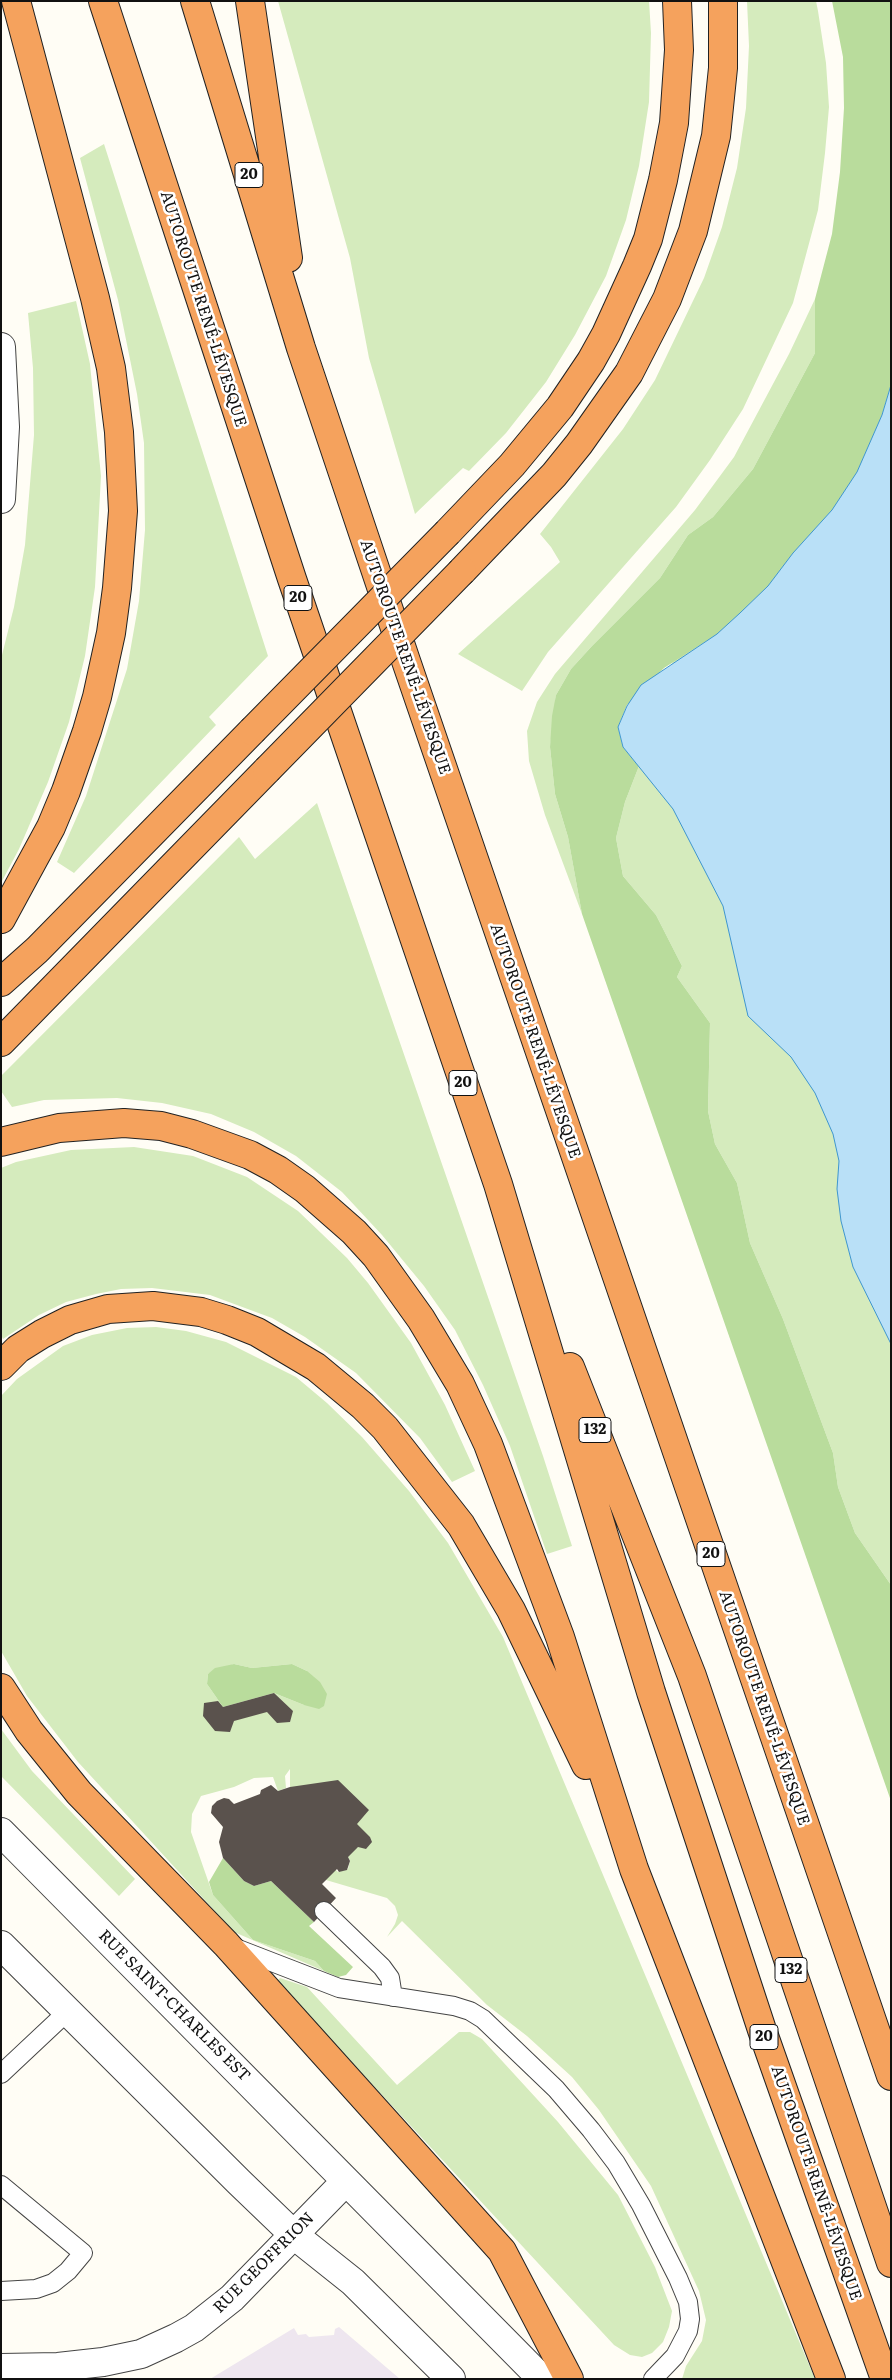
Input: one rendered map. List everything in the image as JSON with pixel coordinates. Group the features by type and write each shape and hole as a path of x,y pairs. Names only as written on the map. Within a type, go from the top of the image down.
{"highway":[{"path":"1,919 51,827 69,784 87,731 97,697 111,633 117,588 123,511 119,432 109,360 95,298 16,1"},
{"name":"AUTOROUTE RENÉ-LÉVESQUE","path":"103,1 295,588 498,1184 654,1702 762,2030 885,2379"},
{"name":"AUTOROUTE RENÉ-LÉVESQUE","path":"195,1 301,348 461,825 891,2076"},
{"path":"250,1 301,348"},
{"path":"1,982 37,950 448,532 512,465 560,407 595,354 638,266 648,239 663,180 674,123 679,50 677,1"},
{"path":"1,1042 554,475 585,437 630,373 667,299 695,223 716,136 723,68 723,1"},
{"path":"1,1142 59,1128 115,1124 161,1126 200,1136 250,1155 278,1170 328,1208 376,1256 421,1319 460,1384 476,1417 560,1637 634,1869 831,2379"},
{"name":"AUTOROUTE RENÉ-LÉVESQUE","path":"498,1184 692,1676 891,2264"},
{"path":"1,1366 18,1350 42,1334 70,1320 108,1309 153,1306 201,1312 227,1320 265,1336 316,1366 363,1406 385,1428 461,1525 511,1610 634,1869"},
{"path":"1,1688 29,1731 79,1793 226,1944 502,2251 568,2379"}],"street":[{"path":"1,347 5,427 1,498"},
{"name":"RUE SAINT-CHARLES EST","path":"1,1832 542,2379"},
{"path":"1,1945 66,2012 294,2235 353,2282 450,2379"},
{"name":"RUE GEOFFRION","path":"1,2368 103,2362 160,2347 194,2328 224,2306 346,2181"}],"lane":[{"path":"324,1911 382,1967 390,1978 393,1997"},
{"path":"226,1944 339,1988 454,2006 470,2011 483,2019 556,2089 616,2163 641,2205 688,2302 690,2319 685,2339 674,2356 653,2379"},
{"path":"1,2074 66,2012"},
{"path":"1,2185 83,2253 68,2271 53,2283 36,2289 1,2291"}],"shaded area":[{"path":"339,2327 400,2379 210,2379 294,2328 298,2335 306,2334 309,2337 334,2335 335,2329"}],"green space":[{"path":"278,1 649,1 651,33 649,102 639,166 626,220 606,276 575,335 546,382 506,433 469,471 463,468 415,514 369,358 350,258"},
{"path":"747,1 816,1 826,63 829,107 818,210 793,303 743,409 710,460 676,507 548,652 522,691 458,654 560,562 540,534 623,429 655,380 704,278 722,227 737,168 746,108 749,46"},
{"path":"832,1 891,1 891,385 882,415 857,472 832,510 793,553 768,586 740,613 717,634 664,668 627,705 618,727 623,747 639,766 625,802 616,838 623,876 656,915 682,966 677,977 710,1023 708,1111 715,1144 737,1183 750,1243 783,1319 833,1453 838,1487 855,1533 891,1585 891,1801 582,914 568,837 555,794 550,747 552,716 556,695 571,669 660,578 688,535 713,517 753,469 815,353 815,299 832,234 840,172 844,108 843,57"},
{"path":"104,144 268,656 209,717 216,725 74,873 57,862 86,796 127,669 139,601 145,530 144,443 137,394 118,300 80,158"},
{"path":"815,299 815,353 753,469 713,517 688,535 660,578 571,669 556,695 550,747 555,794 568,837 582,914 545,815 529,761 527,731 537,702 555,674 695,510 734,457 789,354"},
{"path":"76,301 90,364 101,476 95,587 85,656 69,722 48,782 19,849 1,883 1,659 14,607 25,545 34,435 33,368 28,313"},
{"path":"891,385 891,1585 855,1533 838,1487 833,1453 783,1319 750,1243 737,1183 715,1144 708,1111 710,1023 677,977 682,966 656,915 623,876 616,838 625,802 639,766 618,727 882,415"},
{"path":"317,803 543,1456 572,1546 547,1554 510,1446 483,1385 455,1330 424,1286 382,1235 342,1192 296,1156 254,1132 211,1114 162,1103 117,1098 44,1100 12,1107 1,1091 1,1076 239,837 255,859"},
{"path":"134,1147 193,1156 247,1177 298,1211 347,1258 368,1283 411,1343 445,1405 475,1471 452,1482 420,1438 356,1373 305,1337 272,1318 210,1295 152,1288 121,1289 96,1294 66,1302 39,1315 3,1339 1,1335 1,1168 16,1162 71,1150"},
{"path":"156,1327 186,1331 226,1342 296,1377 327,1403 362,1437 409,1491 448,1543 503,1637 815,2379 682,2379 686,2366 702,2341 706,2320 699,2291 651,2186 599,2110 572,2077 527,2036 487,2005 402,1921 387,1937 398,1915 395,1906 387,1898 326,1880 295,1787 290,1787 290,1769 285,1776 286,1788 278,1791 273,1777 254,1778 234,1787 201,1796 192,1814 191,1832 213,1895 253,1940 315,1961 324,1971 234,1932 78,1762 27,1696 1,1651 1,1396 17,1379 63,1346 92,1335 127,1328","holes":["234,1664 252,1668 292,1664 307,1671 304,1705 274,1693 223,1707 207,1684 208,1674","332,1841 348,1857 350,1861 348,1869 338,1872 319,1854"]},
{"path":"234,1664 252,1668 292,1664 307,1671 320,1682 327,1694 324,1706 319,1709 274,1693 223,1707 207,1684 208,1674 215,1668"},
{"path":"1,1729 32,1771 135,1879 119,1896 1,1776"},
{"path":"223,1858 244,1881 254,1886 271,1881 314,1922 309,1926 353,1967 346,1975 338,1977 324,1971 315,1961 253,1940 213,1895 209,1882"},
{"path":"280,1978 307,1987 397,2085 459,2032 470,2032 482,2039 558,2122 618,2195 655,2267 672,2311 669,2327 663,2342 652,2353 642,2357 630,2355 614,2345 358,2069 278,1980"}],"water":[{"path":"891,385 891,1344 853,1267 841,1221 837,1189 839,1161 833,1134 815,1093 791,1057 748,1016 723,906 673,809 623,747 618,727 627,706 641,685 717,634 740,613 768,586 793,553 832,510 857,472 882,415"}],"building":[{"path":"274,1693 293,1711 290,1722 277,1723 267,1712 234,1721 230,1732 215,1731 203,1716 204,1703 218,1701 223,1707"},
{"path":"338,1780 369,1810 357,1824 370,1837 372,1842 366,1849 358,1847 348,1857 350,1861 347,1870 339,1872 337,1869 322,1884 336,1898 314,1922 271,1881 254,1886 244,1881 223,1858 219,1842 223,1827 211,1813 212,1806 224,1798 229,1799 234,1804 260,1794 261,1790 271,1785 278,1791 290,1787"}]}
